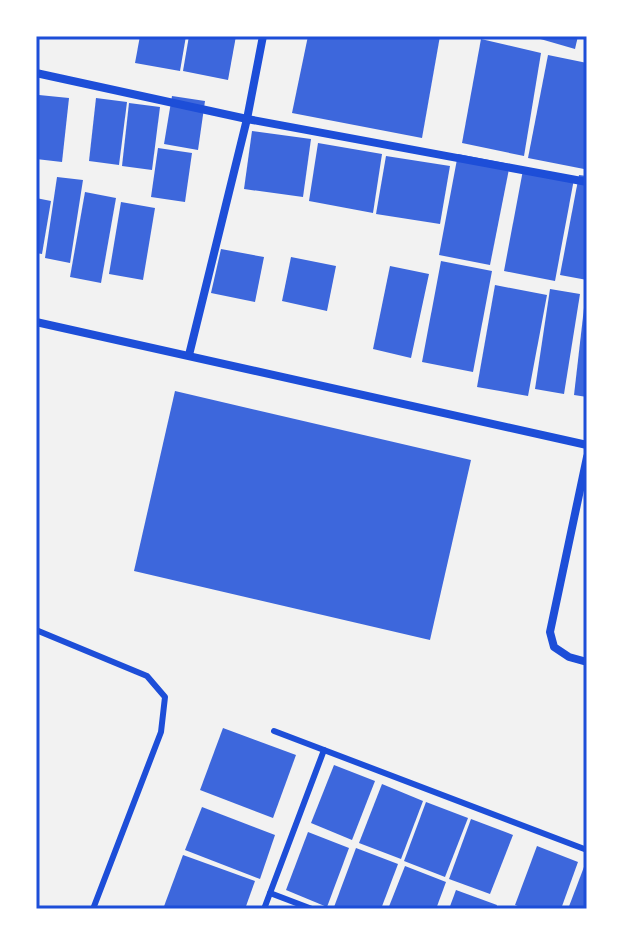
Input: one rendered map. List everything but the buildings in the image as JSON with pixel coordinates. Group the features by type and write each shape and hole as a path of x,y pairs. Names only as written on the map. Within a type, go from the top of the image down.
{"street":[{"path":"189,355 247,119 263,36"},
{"path":"36,73 247,119 587,182"},
{"path":"36,322 587,445"},
{"path":"587,457 550,632 554,647 569,657 587,662"}],"lane":[{"path":"36,630 147,676 165,697 161,732 93,909"},
{"path":"274,731 587,850"},
{"path":"264,909 324,750"},
{"path":"270,893 312,909"}]}
